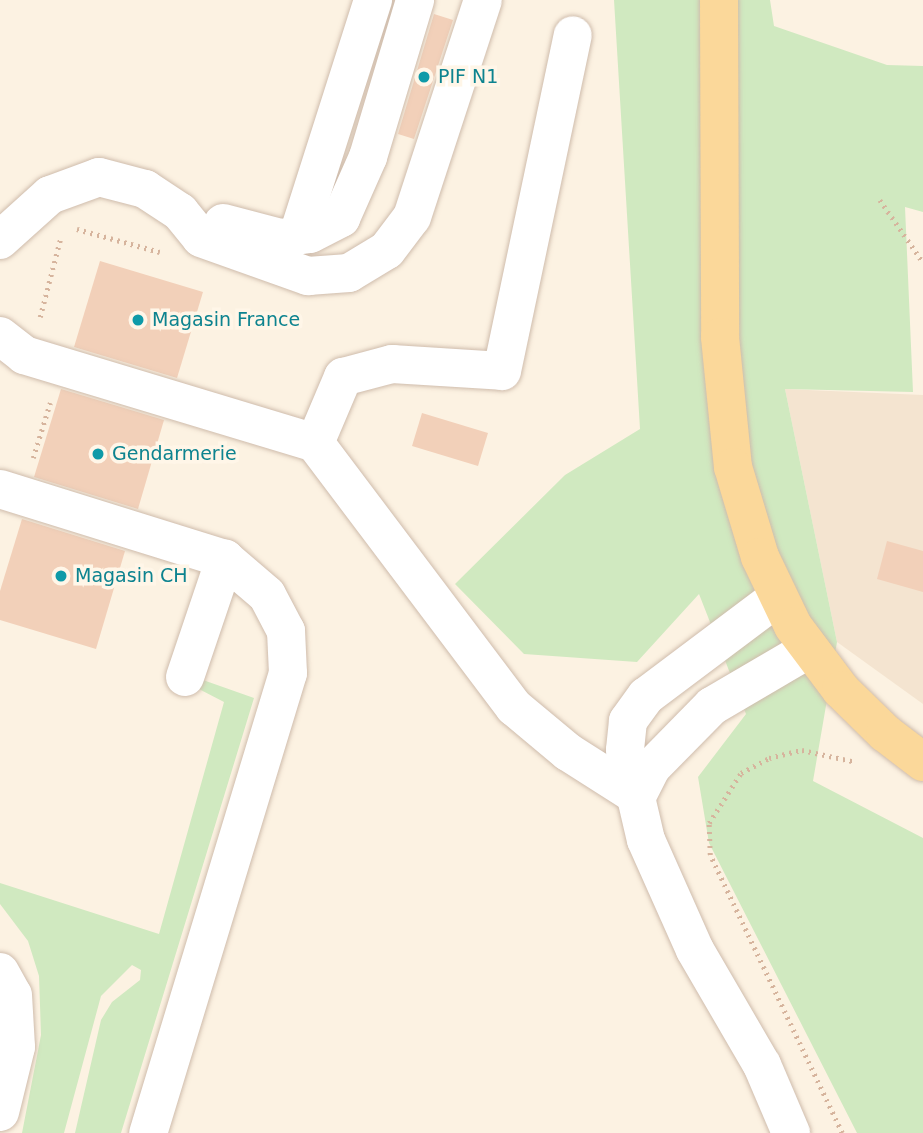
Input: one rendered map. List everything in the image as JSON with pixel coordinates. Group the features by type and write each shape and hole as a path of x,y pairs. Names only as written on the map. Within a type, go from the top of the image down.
{"main road":[{"path":"719,0 723,363 733,467 778,597 809,649 841,690 885,733 923,762"}],"street":[{"path":"298,235 352,38 373,0"},
{"path":"180,212 281,238 298,235 341,218 368,157 415,0"},
{"path":"0,240 50,195 99,177 145,189 180,212 201,238 308,276 349,273 387,250 412,217 483,0"},
{"path":"315,443 343,377 392,364 502,371 572,35"},
{"path":"0,336 24,355 315,443 514,707 568,752 637,796"},
{"path":"0,489 225,559 267,595 286,631 288,673 148,1133"},
{"path":"185,677 225,559"},
{"path":"778,597 646,696 628,721 625,750 646,840 695,950 762,1065 791,1133"},
{"path":"637,796 652,767 712,706 809,649"},
{"path":"0,972 13,995 16,1047 0,1112"}],"path":[{"path":"880,200 923,262"},
{"path":"64,225 166,254"},
{"path":"38,326 61,237"},
{"path":"842,1133 710,855 709,823 741,773 769,758 802,750 831,753 858,763 885,733"}],"shaded area":[{"path":"785,389 923,395 923,704 837,642"}],"green space":[{"path":"614,0 770,0 774,26 887,65 923,66 923,212 905,207 913,392 785,389 837,642 813,781 923,838 923,1133 857,1133 709,843 698,777 746,714 699,594 637,662 524,654 455,584 565,475 640,429"},
{"path":"203,680 254,698 121,1133 75,1133 101,1020 112,1002 140,980 141,970 132,965 101,996 64,1133 22,1133 41,1035 39,976 28,941 0,904 0,883 159,934 224,702 195,687"}],"building":[{"path":"434,14 453,20 414,139 398,134"},
{"name":"Magasin France","path":"100,261 203,292 177,378 74,347"},
{"name":"Gendarmerie","path":"61,389 164,420 138,509 34,477"},
{"path":"422,413 488,433 478,466 412,446"},
{"name":"Magasin CH","path":"22,519 125,551 96,649 0,620 0,591"},
{"path":"887,541 923,551 923,592 877,579"}],"place":[{"name":"PIF N1","path":"424,77"},
{"name":"Magasin France","path":"138,320"},
{"name":"Gendarmerie","path":"98,454"},
{"name":"Magasin CH","path":"61,576"}]}
